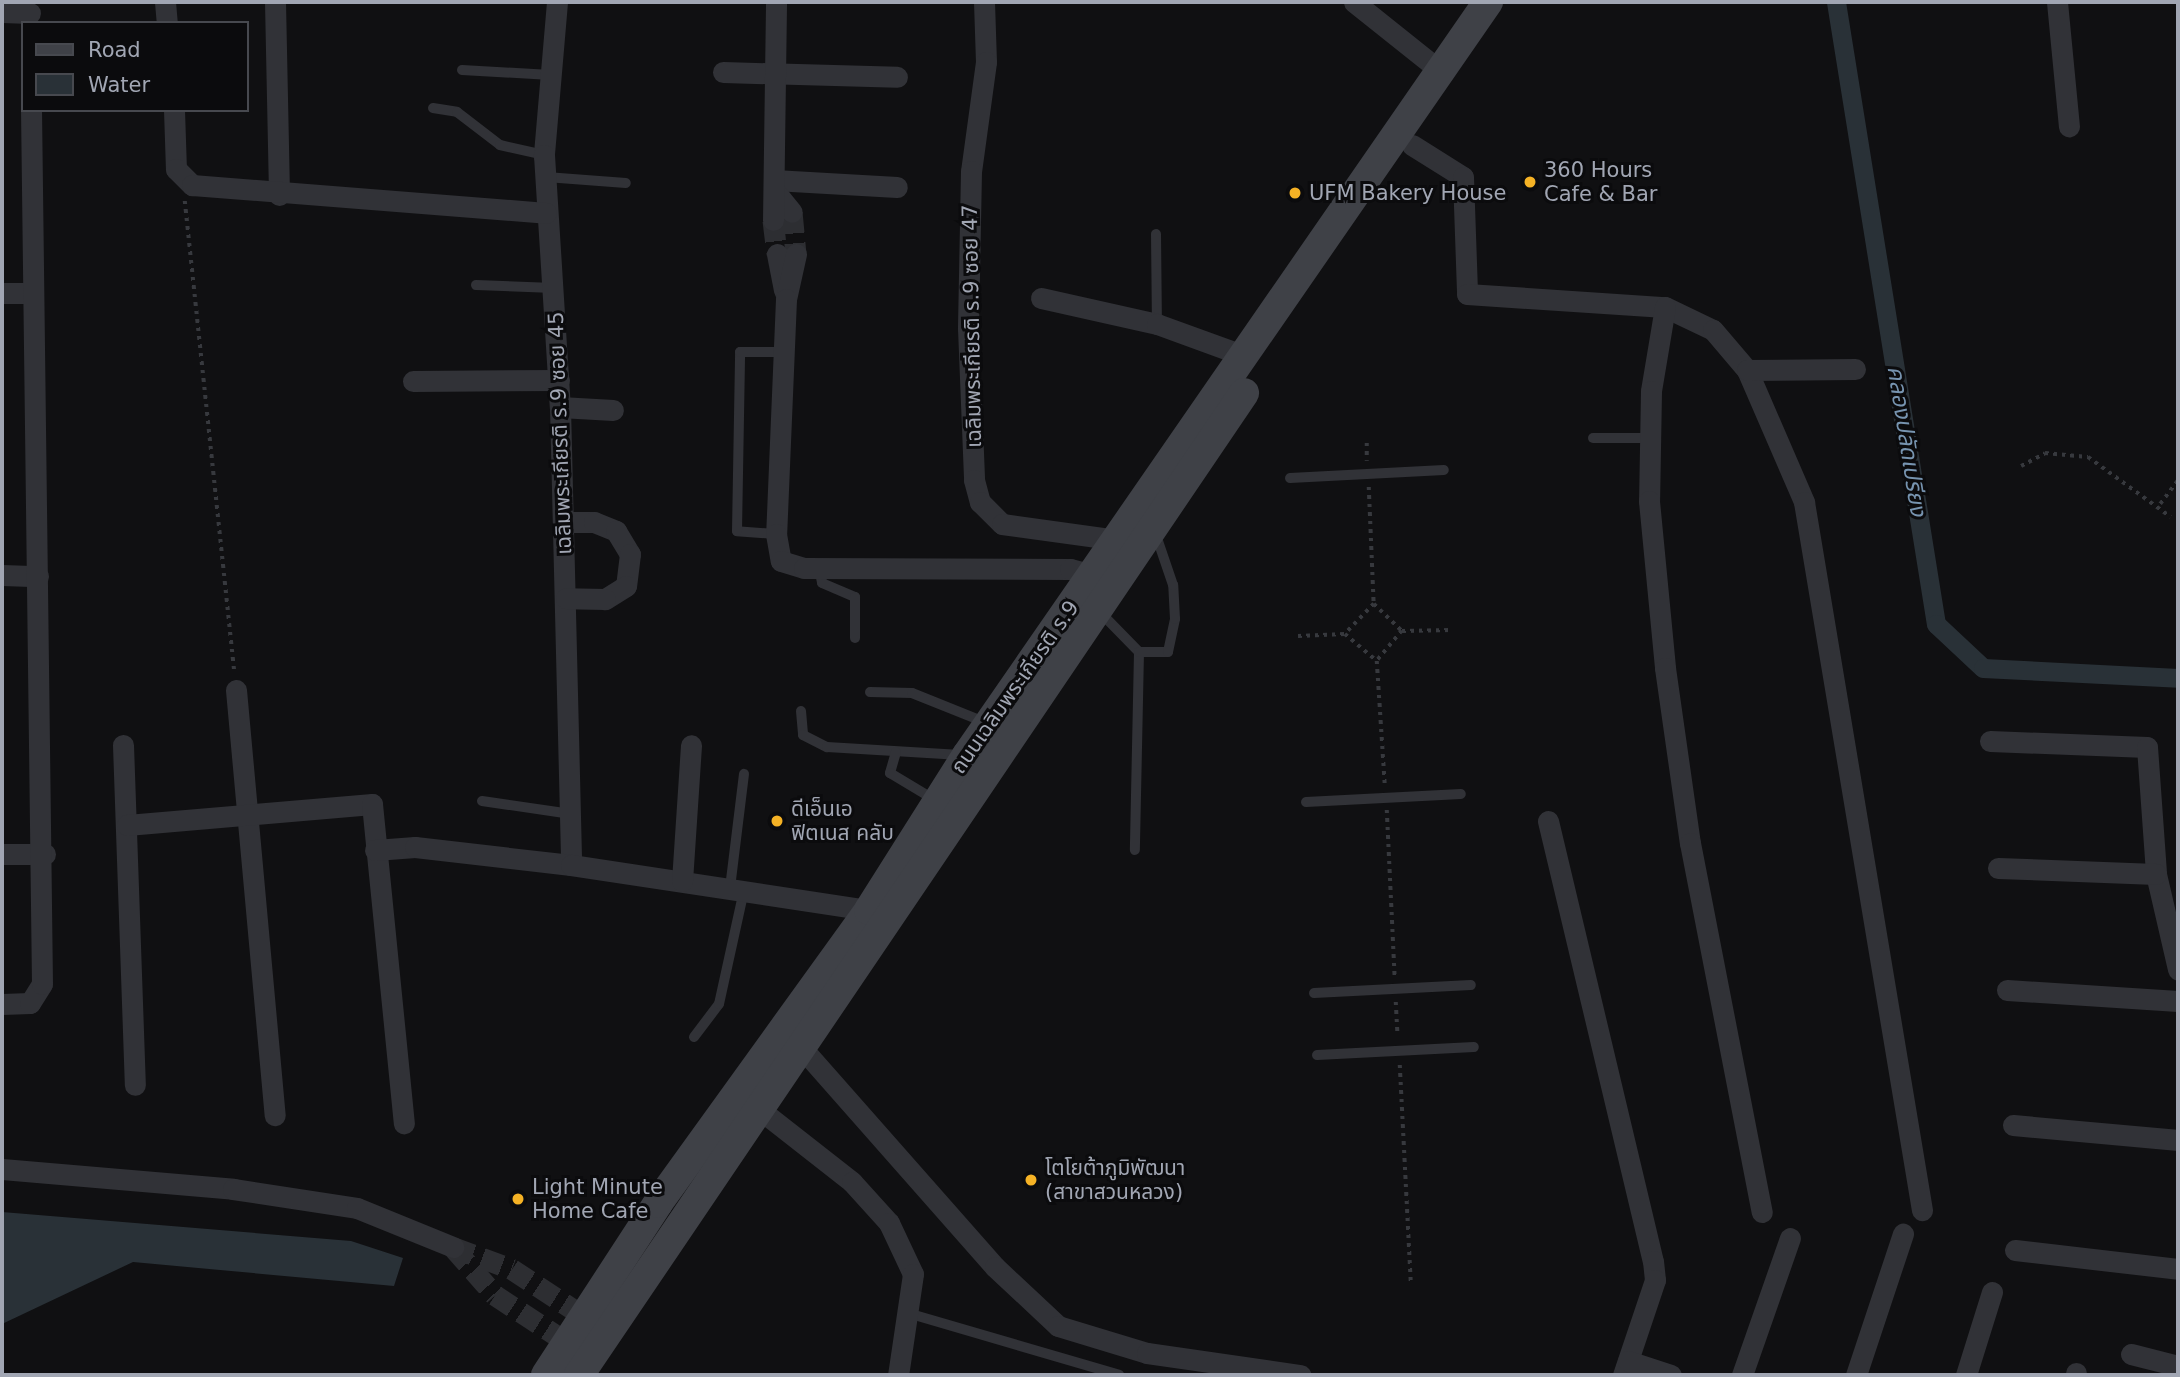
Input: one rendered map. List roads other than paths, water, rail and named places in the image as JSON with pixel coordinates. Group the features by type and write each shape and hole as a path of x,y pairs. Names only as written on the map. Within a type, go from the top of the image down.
{"main road":[{"name":"ถนนเฉลิมพระเกียรติ ร.9","path":"546,1375 657,1203 869,909 967,755 1443,73 1488,2"},
{"name":"ถนนเฉลิมพระเกียรติ ร.9","path":"579,1375 1509,2"}],"street":[{"path":"165,2 167,21"},
{"path":"275,2 279,195"},
{"name":"เฉลิมพระเกียรติ ร.9 ซอย 45","path":"557,2 544,155 559,380 571,865"},
{"path":"776,2 774,186 783,216"},
{"name":"เฉลิมพระเกียรติ ร.9 ซอย 47","path":"984,2 986,62 971,171 968,314 974,480 980,502 1002,524 1117,540"},
{"path":"1354,2 1443,73"},
{"path":"2057,2 2069,126"},
{"path":"2,12 30,12"},
{"path":"723,72 897,77"},
{"path":"2,1004 30,1003 39,996 45,854 32,293 31,112"},
{"path":"174,112 183,181 279,195 547,213"},
{"path":"1412,145 1463,177 1467,294 1665,307 1713,330 1747,370 1804,502 1922,1210"},
{"path":"774,186 897,187"},
{"path":"786,254 776,534 781,561 819,567 1093,575"},
{"path":"2,293 32,293"},
{"path":"1041,298 1157,324 1245,356"},
{"path":"1665,307 1649,438 1649,501 1674,746 1762,1212"},
{"path":"1747,370 1855,369"},
{"path":"414,381 559,380"},
{"path":"560,407 613,410"},
{"path":"563,522 594,522 616,531 630,554 626,586 605,599 566,598"},
{"path":"2,575 38,576"},
{"path":"236,690 275,1115"},
{"path":"1990,741 2147,747 2156,874 2178,969"},
{"path":"122,745 128,825 135,1085"},
{"path":"682,881 691,745"},
{"path":"128,825 372,804 404,1122"},
{"path":"1548,821 1653,1261 1655,1280 1625,1368 1671,1375"},
{"path":"375,850 443,850 571,865 869,909"},
{"path":"2,853 45,854"},
{"path":"1998,868 2156,874"},
{"path":"2007,990 2178,1001"},
{"path":"801,1047 995,1267 1058,1326 1147,1353 1300,1375"},
{"path":"759,1109 877,1206 913,1274 911,1314 898,1375"},
{"path":"2013,1125 2178,1140"},
{"path":"2,1169 233,1189 357,1208 453,1248"},
{"path":"1856,1375 1903,1234"},
{"path":"1742,1375 1790,1238"},
{"path":"2015,1250 2178,1269"},
{"path":"1966,1375 1992,1292"},
{"path":"2131,1354 2178,1366"}],"lane":[{"path":"462,70 551,75"},
{"path":"433,108 457,112 500,145 544,155"},
{"path":"546,177 626,183"},
{"path":"1156,234 1157,324"},
{"path":"476,285 554,288"},
{"path":"776,534 737,531 740,352 784,352"},
{"path":"1593,438 1649,438"},
{"path":"1290,478 1444,470"},
{"path":"1139,652 1168,652 1175,619 1173,585 1153,528"},
{"path":"819,567 822,583 855,597 855,638"},
{"path":"1096,608 1139,652 1135,850"},
{"path":"870,692 912,693 991,724"},
{"path":"801,711 803,735 827,747 967,755"},
{"path":"896,752 890,773 938,802"},
{"path":"694,1037 719,1004 737,889 744,774"},
{"path":"1306,802 1461,794"},
{"path":"482,801 571,814"},
{"path":"1314,993 1471,985"},
{"path":"1317,1055 1474,1047"},
{"path":"911,1314 1119,1375"}],"water":[{"path":"2,1212 351,1241 403,1258 394,1286 133,1262 2,1324"}],"waterway":[{"name":"คลองปลัดเปรียง","path":"1836,2 1936,624 1983,668 2178,678"}],"tunnel":[{"path":"792,212 796,254"},
{"path":"773,220 777,254"},
{"path":"453,1247 495,1295 568,1343"},
{"path":"453,1247 512,1269 585,1317"}],"place":[{"name":"360 Hours Cafe & Bar","path":"1530,182"},
{"name":"UFM Bakery House","path":"1295,193"},
{"name":"ดีเอ็นเอ ฟิตเนส คลับ","path":"777,821"},
{"name":"โตโยต้าภูมิพัฒนา (สาขาสวนหลวง)","path":"1031,1180"},
{"name":"Light Minute Home Cafe","path":"518,1199"}]}
